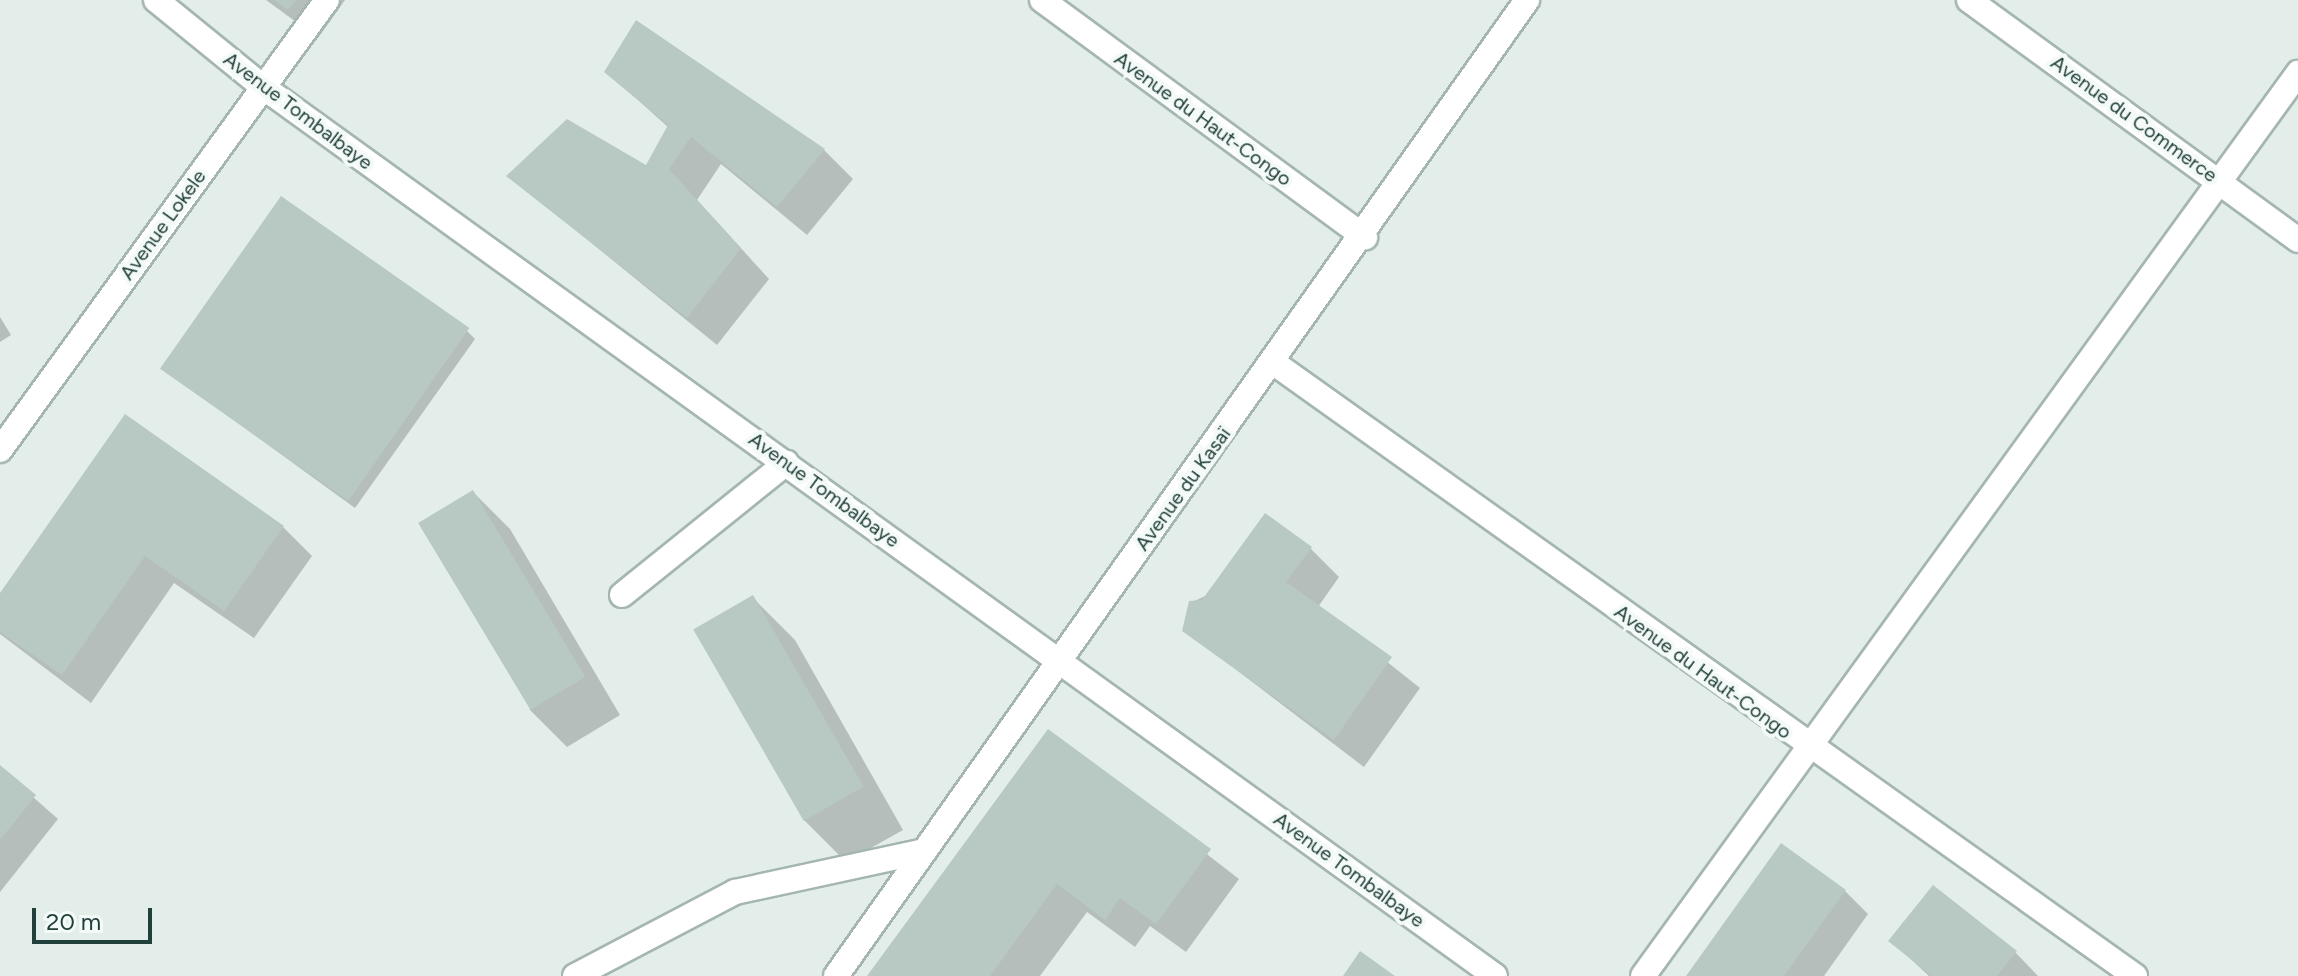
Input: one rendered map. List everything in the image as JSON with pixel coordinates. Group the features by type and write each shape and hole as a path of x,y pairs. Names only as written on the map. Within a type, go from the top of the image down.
{"street":[{"name":"Avenue Tombalbaye","path":"156,0 263,87 1495,976"},
{"name":"Avenue Lokele","path":"0,450 327,0"},
{"name":"Avenue du Haut-Congo","path":"1042,0 1365,237"},
{"name":"Avenue du Kasaï","path":"836,976 1365,237 1527,0"},
{"name":"Avenue du Commerce","path":"1969,0 2298,240"},
{"path":"1643,976 1812,750 2298,73"},
{"name":"Avenue du Haut-Congo","path":"1274,363 1812,750 2135,976"},
{"path":"622,595 786,463"},
{"path":"575,976 735,892 925,851"}],"building":[{"path":"274,0 296,0 288,10"},
{"path":"636,20 825,149 777,207 691,137 669,169 741,248 687,318 506,176 567,119 646,165 668,125 604,72"},
{"path":"281,196 469,328 348,501 160,369"},
{"path":"125,414 284,526 224,611 145,556 62,675 0,632 0,593"},
{"path":"473,490 585,677 530,710 418,523"},
{"path":"1265,513 1312,547 1286,582 1392,657 1334,740 1182,631 1189,601 1202,600"},
{"path":"753,595 864,786 804,821 693,630"},
{"path":"1048,729 1211,849 1156,924 1120,898 1105,920 1057,884 990,976 867,976"},
{"path":"0,765 36,795 0,840"},
{"path":"1781,843 1846,890 1784,976 1686,976"},
{"path":"1933,885 2017,951 1997,976 1932,976 1888,941"},
{"path":"1360,951 1395,976 1343,976"}]}
